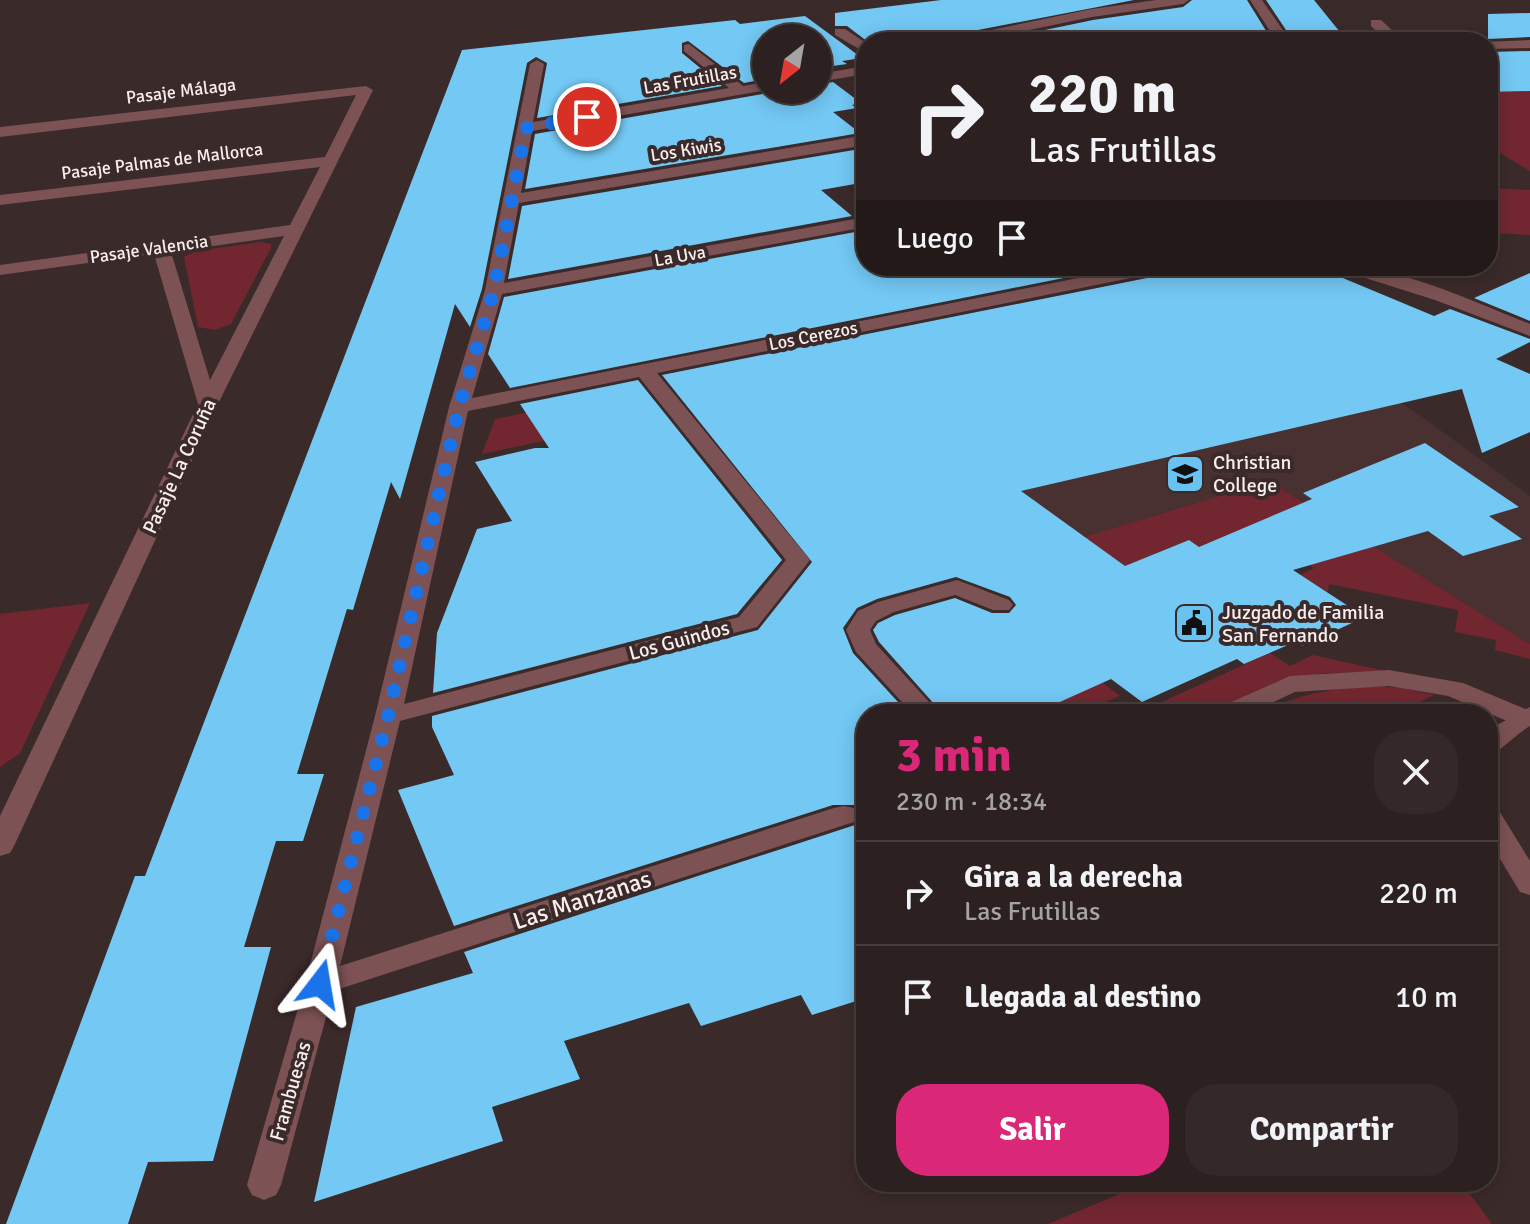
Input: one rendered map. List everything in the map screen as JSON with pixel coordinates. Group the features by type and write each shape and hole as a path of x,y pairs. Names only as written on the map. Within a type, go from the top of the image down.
{"street":[{"path":"1001,32 1092,13 1183,0"},
{"path":"1256,0 1273,32"},
{"path":"1376,23 1384,32"},
{"path":"840,32 856,42"},
{"path":"1498,45 1530,44"},
{"path":"689,48 740,90"},
{"name":"Frambuesas","path":"264,1185 320,984 388,716 459,407 494,290 537,64"},
{"path":"832,76 856,72"},
{"name":"Las Frutillas","path":"526,128 752,88"},
{"name":"Pasaje Málaga","path":"0,132 366,90"},
{"name":"Pasaje La Coruña","path":"0,846 208,404 366,90"},
{"name":"Los Kiwis","path":"513,199 856,142"},
{"name":"Pasaje Palmas de Mallorca","path":"0,200 329,161"},
{"name":"La Uva","path":"494,290 856,224"},
{"name":"Pasaje Valencia","path":"0,270 298,229"},
{"path":"161,248 208,404"},
{"name":"Los Cerezos","path":"459,407 1116,276"},
{"path":"1378,276 1530,330"},
{"name":"Los Guindos","path":"388,716 748,622 798,560 644,370"},
{"path":"918,704 865,647 858,630 867,616 886,607 957,587 1001,605"},
{"path":"1248,704 1290,684 1389,678 1454,689 1493,704"},
{"path":"1498,706 1527,717"},
{"path":"1498,735 1527,717"},
{"name":"Las Manzanas","path":"320,984 844,815"},
{"path":"1498,832 1530,885"}],"shaded area":[{"path":"1530,91 1530,171 1498,152 1498,92"},
{"path":"1498,188 1530,190 1530,235 1498,233"},
{"path":"261,242 271,244 271,248 231,324 215,330 198,327 184,257 195,251"},
{"name":"Christian College","path":"1277,322 1421,416 1530,496 1530,644 1269,481 965,573 874,480"},
{"path":"642,389 586,432 482,454 495,419"},
{"path":"1269,481 1530,644 1530,659 1495,650 1496,640 1455,632 1458,610 1329,584 1328,592 1300,575 1314,568 1285,550 1225,536 1199,547 1189,540 1125,566 1084,537"},
{"path":"90,603 20,753 0,767 0,614"},
{"path":"1270,653 1290,666 1313,655 1389,672 1326,673 1284,679 1229,704 1157,704"},
{"path":"1099,680 1120,696 1101,704 1028,704 1018,694"},
{"path":"1373,686 1434,695 1416,704 1281,704 1341,689"},
{"path":"1124,1192 1468,1192 1492,1224 1048,1224"}],"building":[{"path":"941,0 1134,0 968,32 856,33 847,26 835,26 835,13"},
{"path":"1192,0 1247,0 1267,32 1035,32 1093,20 1183,7"},
{"path":"1266,0 1314,0 1340,32 1287,32"},
{"path":"1530,13 1530,37 1498,39 1498,32 1488,32 1488,14"},
{"path":"805,16 816,24 752,24 752,82 744,83 688,41 682,43 682,53 722,86 537,118 547,63 536,57 527,63 482,289 470,327 455,304 400,499 391,482 353,610 347,609 297,774 324,774 303,841 276,841 244,947 271,947 213,1161 148,1162 128,1224 6,1224 135,876 145,876 462,50 735,20 740,24"},
{"path":"832,36 856,54 856,59 842,61 847,64 832,66"},
{"path":"1530,51 1530,91 1498,92 1498,52"},
{"path":"833,82 856,99 856,104 852,105 856,108 833,112 856,130 856,134 525,189 535,134 752,96 752,104 832,104"},
{"path":"856,150 856,184 821,190 852,216 508,279 522,206"},
{"path":"856,232 856,276 1074,276 510,388 488,354 504,297"},
{"path":"1530,273 1530,321 1474,298"},
{"path":"1157,276 1338,276 1434,316 1450,309 1530,339 1530,342 1496,359 1530,374 1530,432 1482,453 1462,389 1021,491 1125,566 1189,540 1199,547 1312,499 1303,493 1425,443 1519,507 1489,516 1522,539 1463,556 1428,531 1293,570 1365,617 1302,646 1295,642 1244,664 1237,659 1142,702 1111,679 1055,704 934,704 879,642 873,630 878,623 955,598 992,613 1009,613 1016,605 1010,597 956,577 877,599 857,608 843,628 853,653 900,704 856,704 856,807 833,805 454,926 398,790 454,775 432,727 432,716 758,630 812,562 662,375"},
{"path":"638,380 782,560 737,614 433,693 437,633 477,529 512,521 475,462 535,448 549,448 520,404"},
{"path":"855,825 856,1001 812,1015 801,995 701,1026 689,1003 564,1041 580,1079 492,1107 503,1141 314,1202 356,1007 473,973 464,952"}],"place":[{"name":"Christian College","path":"1185,474"},
{"name":"Juzgado de Familia San Fernando","path":"1194,623"}],"route":[{"path":"320,984 388,716 459,407 494,290 526,128 587,117"}]}
